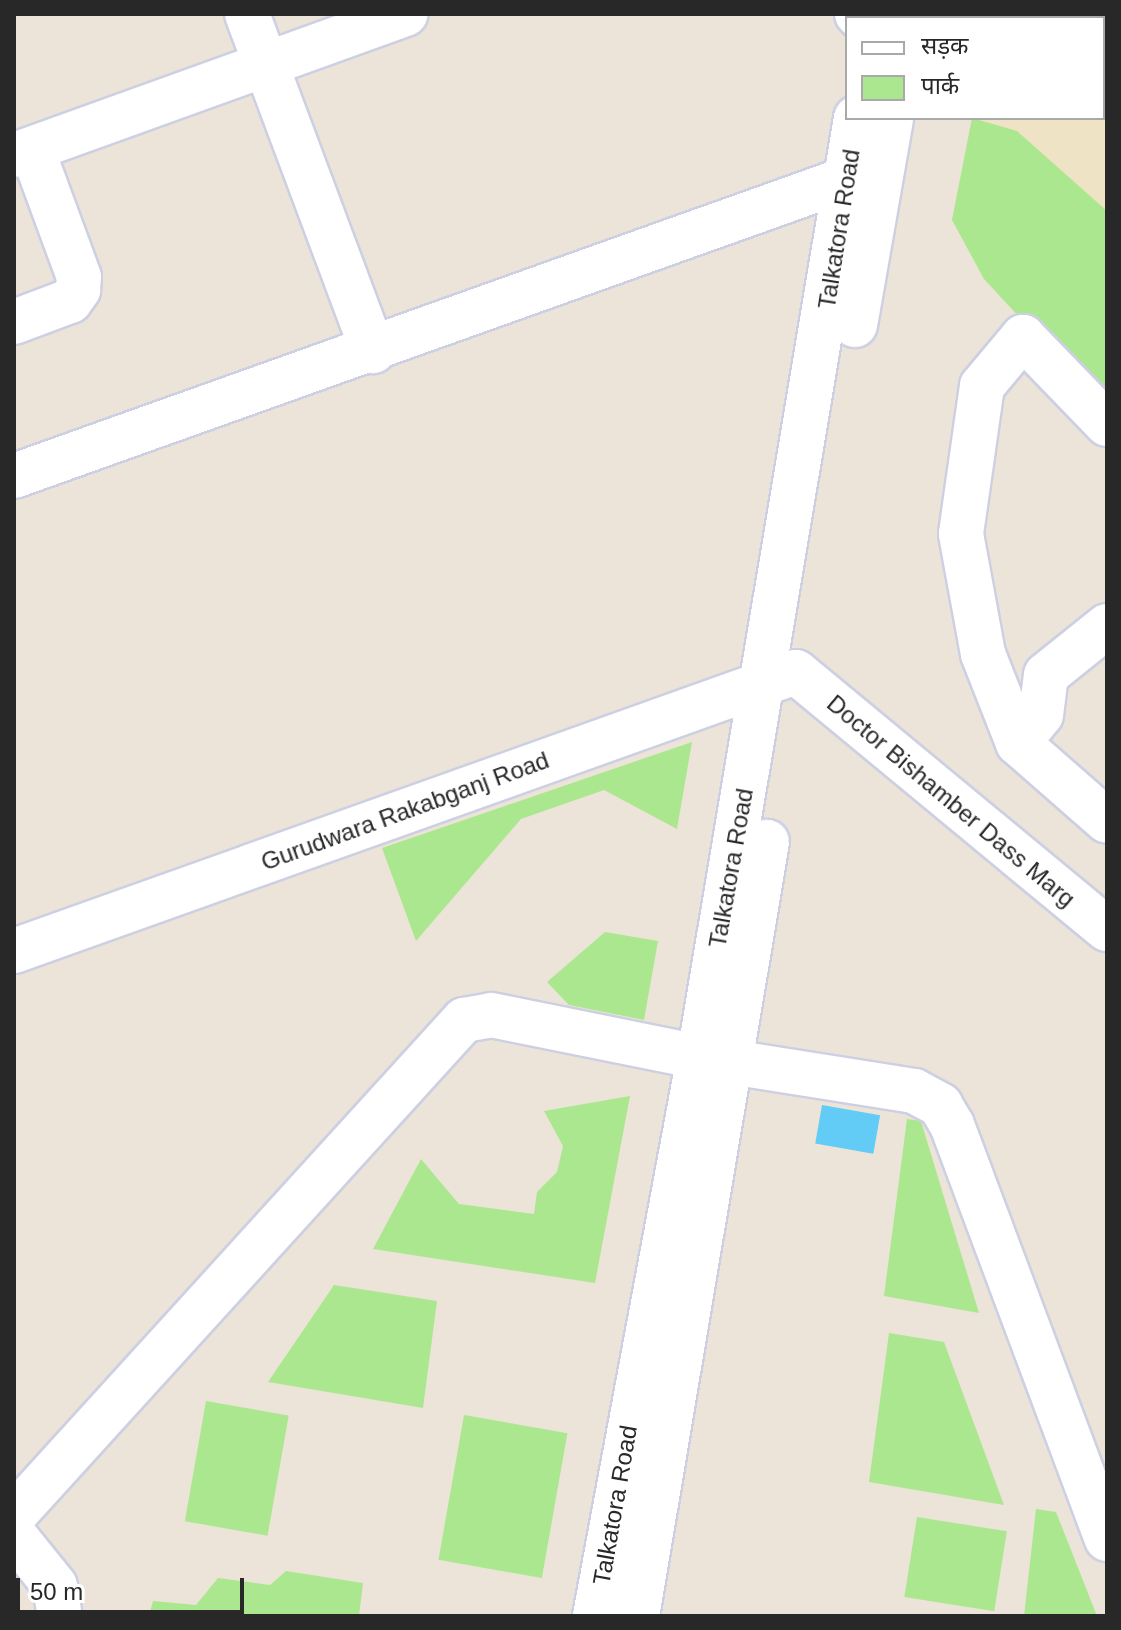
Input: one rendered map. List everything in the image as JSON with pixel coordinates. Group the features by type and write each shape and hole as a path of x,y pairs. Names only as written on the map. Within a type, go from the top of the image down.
{"street":[{"path":"247,14 373,351"},
{"path":"14,322 70,301 78,290 79,277 23,152 405,14"},
{"name":"Talkatora Road","path":"779,678 856,120"},
{"name":"Talkatora Road","path":"637,1616 714,1060 779,678 891,120"},
{"path":"14,476 373,351 849,178"},
{"path":"1107,424 1023,337 982,386 961,534 983,654 1018,743 1107,821"},
{"path":"1018,743 1041,715 1046,675 1107,626"},
{"name":"Doctor Bishamber Dass Marg","path":"779,678 1107,929"},
{"name":"Gurudwara Rakabganj Road","path":"14,951 779,678"},
{"path":"14,1515 464,1020 491,1015 714,1060 914,1091 940,1105 952,1125 1107,1539"},
{"name":"Talkatora Road","path":"595,1616 714,1060"},
{"path":"14,1535 55,1586 60,1616"}],"shaded area":[{"path":"1107,14 1107,396 984,279 952,220 972,120 1105,120 1105,16 994,16"}],"green space":[{"path":"972,120 1017,131 1107,211 1107,396 1068,370 984,279 952,220"},
{"path":"692,742 677,829 604,790 521,819 416,941 382,848"},
{"path":"605,932 658,941 644,1020 569,1005 547,982"},
{"path":"630,1096 595,1283 373,1249 421,1159 459,1204 534,1214 537,1192 557,1172 563,1146 544,1111"},
{"path":"907,1119 921,1121 979,1313 884,1296"},
{"path":"334,1285 437,1301 423,1408 268,1382"},
{"path":"889,1333 944,1342 1004,1505 869,1482"},
{"path":"206,1401 289,1416 268,1536 185,1521"},
{"path":"464,1415 567,1433 542,1578 438,1560"},
{"path":"1036,1509 1056,1512 1097,1616 1024,1616"},
{"path":"917,1517 1007,1531 994,1611 904,1597"},
{"path":"286,1571 363,1583 359,1616 149,1616 153,1601 196,1605 218,1578 270,1585"}],"water":[{"path":"822,1105 880,1115 873,1154 815,1143"}]}
